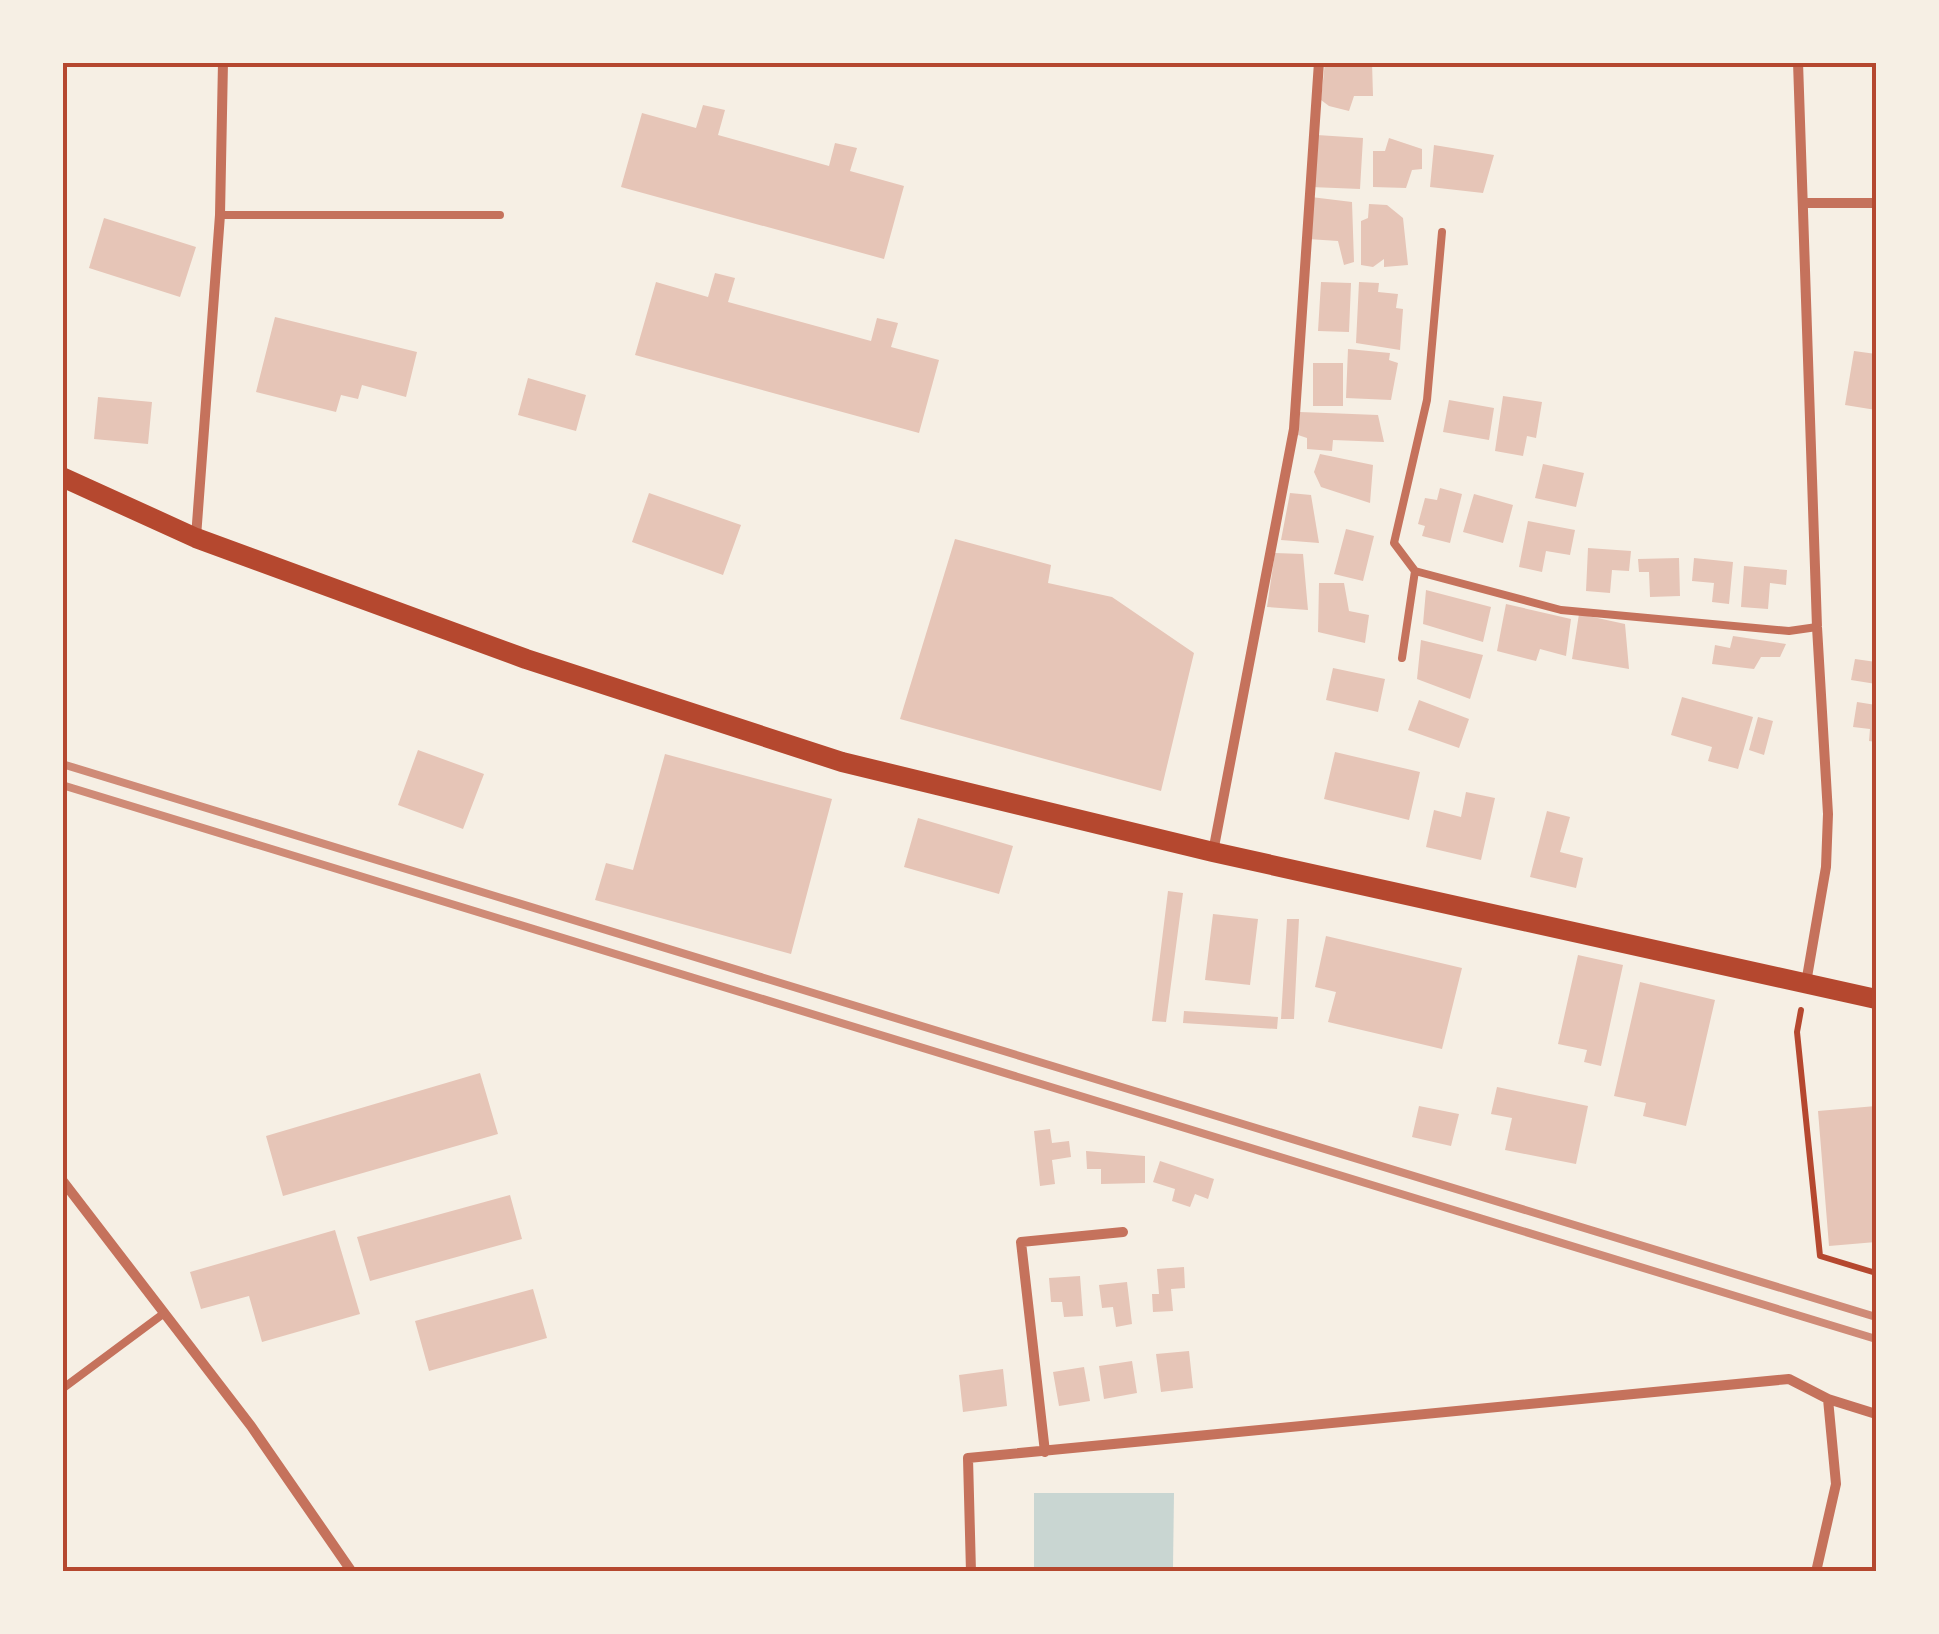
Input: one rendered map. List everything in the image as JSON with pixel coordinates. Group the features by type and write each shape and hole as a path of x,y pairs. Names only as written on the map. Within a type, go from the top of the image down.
{"main road":[{"path":"62,477 196,538 526,658 842,762 1213,852 1876,999"}],"street":[{"path":"196,538 220,215 223,62"},
{"path":"1213,852 1294,429 1319,62"},
{"path":"1798,62 1806,204 1817,627 1828,814 1826,867 1806,984"},
{"path":"1806,204 1876,203"},
{"path":"62,1180 252,1426 352,1572"},
{"path":"1045,1452 1021,1242 1123,1232"},
{"path":"971,1572 968,1458 1740,1381 1790,1379 1828,1399 1876,1414"},
{"path":"1816,1572 1836,1484 1828,1399"}],"lane":[{"path":"220,215 500,215"},
{"path":"1442,232 1427,400 1394,543 1415,571 1561,610 1790,631 1817,627"},
{"path":"1402,658 1415,571"},
{"path":"62,1389 164,1314"}],"path":[{"path":"1806,984 1797,1032 1820,1256 1876,1273"}],"shaded area":[{"path":"1034,1493 1174,1493 1173,1568 1034,1567"}],"building":[{"path":"1325,62 1372,62 1373,96 1354,96 1349,111 1329,106 1321,100"},
{"path":"703,105 725,110 718,135 829,166 835,143 857,148 850,171 904,186 884,259 621,187 642,113 696,128"},
{"path":"1317,135 1363,138 1360,189 1311,187"},
{"path":"1389,138 1422,149 1422,169 1412,170 1406,188 1373,187 1373,151 1385,151"},
{"path":"1434,145 1494,155 1483,193 1430,187"},
{"path":"1311,197 1352,202 1354,262 1344,265 1338,241 1308,239"},
{"path":"1369,204 1387,205 1403,218 1408,265 1384,267 1384,259 1373,267 1361,265 1361,221 1368,218"},
{"path":"104,218 196,247 180,297 89,268"},
{"path":"715,273 735,278 728,302 871,341 877,318 898,323 891,347 939,360 919,433 635,355 656,282 708,297"},
{"path":"1321,282 1351,283 1349,332 1318,331"},
{"path":"1359,282 1379,283 1378,292 1398,294 1396,308 1403,309 1400,350 1356,343"},
{"path":"275,317 417,352 406,397 362,385 358,399 341,395 336,412 256,392"},
{"path":"1348,349 1390,353 1389,360 1398,363 1391,400 1346,398"},
{"path":"1854,351 1876,354 1876,410 1845,405"},
{"path":"1313,363 1343,363 1343,406 1313,406"},
{"path":"528,378 586,395 576,431 518,415"},
{"path":"1503,396 1542,402 1536,438 1527,436 1523,456 1495,451"},
{"path":"98,397 152,402 148,444 94,439"},
{"path":"1449,400 1494,408 1489,440 1443,432"},
{"path":"1300,412 1378,415 1384,442 1333,440 1332,451 1307,449 1307,438 1298,435"},
{"path":"1320,454 1373,465 1370,503 1321,487 1314,472"},
{"path":"1543,464 1584,473 1576,507 1535,498"},
{"path":"1440,488 1462,494 1450,543 1422,536 1425,526 1418,524 1425,498 1437,500"},
{"path":"649,493 741,525 723,575 632,542"},
{"path":"1290,493 1311,495 1319,543 1281,540"},
{"path":"1474,494 1513,505 1503,543 1463,532"},
{"path":"1528,521 1575,530 1570,555 1546,551 1542,572 1519,567"},
{"path":"1346,529 1374,536 1363,581 1334,574"},
{"path":"955,539 1051,565 1048,583 1112,597 1194,653 1161,791 900,719"},
{"path":"1588,548 1631,551 1629,571 1612,570 1610,593 1586,591"},
{"path":"1275,553 1303,554 1308,610 1267,607"},
{"path":"1679,558 1680,596 1650,597 1649,572 1639,572 1638,559"},
{"path":"1694,558 1733,562 1729,604 1712,602 1714,583 1692,581"},
{"path":"1744,566 1787,570 1786,585 1770,583 1768,609 1741,607"},
{"path":"1319,583 1344,583 1349,611 1369,615 1365,643 1318,632"},
{"path":"1426,590 1491,607 1483,642 1423,624"},
{"path":"1506,604 1571,619 1566,656 1540,649 1536,661 1497,651"},
{"path":"1579,614 1625,624 1629,669 1572,659"},
{"path":"1733,636 1786,644 1780,657 1761,657 1754,669 1712,664 1715,645 1730,648"},
{"path":"1421,640 1483,655 1470,699 1417,679"},
{"path":"1855,659 1876,662 1876,684 1851,680"},
{"path":"1333,668 1385,679 1378,712 1326,700"},
{"path":"1682,697 1753,717 1738,769 1708,761 1712,747 1671,735"},
{"path":"1419,700 1469,719 1459,748 1408,730"},
{"path":"1857,702 1876,705 1876,742 1869,741 1870,729 1853,727"},
{"path":"1758,717 1773,721 1764,755 1749,750"},
{"path":"418,750 484,774 463,829 398,805"},
{"path":"1335,752 1420,772 1409,820 1324,799"},
{"path":"665,754 832,799 791,954 595,900 606,863 633,870"},
{"path":"1466,792 1495,798 1481,860 1426,847 1434,810 1461,817"},
{"path":"1547,811 1570,817 1560,852 1583,858 1576,888 1530,877"},
{"path":"918,818 1013,846 999,894 904,867"},
{"path":"1168,891 1183,893 1166,1022 1152,1021"},
{"path":"1213,914 1258,919 1250,985 1205,980"},
{"path":"1287,919 1299,919 1294,1019 1281,1019"},
{"path":"1326,936 1462,968 1442,1049 1328,1022 1336,992 1315,987"},
{"path":"1578,955 1623,965 1601,1066 1584,1062 1587,1050 1558,1044"},
{"path":"1640,982 1715,1000 1686,1126 1643,1116 1646,1103 1614,1096"},
{"path":"1184,1011 1278,1017 1277,1029 1183,1023"},
{"path":"480,1073 498,1134 283,1196 266,1136"},
{"path":"1497,1087 1588,1106 1576,1164 1505,1150 1512,1118 1491,1114"},
{"path":"1419,1106 1459,1114 1451,1146 1412,1137"},
{"path":"1876,1106 1876,1242 1829,1246 1818,1111"},
{"path":"1050,1129 1052,1143 1069,1141 1071,1157 1052,1160 1055,1184 1040,1186 1034,1131"},
{"path":"1086,1151 1145,1156 1145,1183 1101,1184 1101,1169 1087,1169"},
{"path":"1160,1161 1214,1179 1208,1199 1195,1194 1190,1207 1172,1201 1175,1189 1153,1182"},
{"path":"510,1195 522,1239 370,1281 357,1237"},
{"path":"335,1230 360,1314 262,1342 249,1296 201,1309 190,1272"},
{"path":"1184,1267 1185,1288 1171,1289 1173,1311 1153,1312 1152,1294 1159,1294 1157,1269"},
{"path":"1080,1276 1083,1316 1064,1317 1062,1302 1051,1302 1049,1278"},
{"path":"1127,1282 1132,1324 1116,1327 1113,1307 1102,1308 1099,1285"},
{"path":"533,1289 547,1338 429,1371 415,1321"},
{"path":"1189,1351 1193,1388 1161,1392 1156,1354"},
{"path":"1132,1361 1137,1393 1104,1399 1099,1366"},
{"path":"1084,1367 1090,1401 1059,1406 1053,1372"},
{"path":"1003,1369 1007,1406 963,1412 959,1375"}],"railway":[{"path":"62,764 1876,1317"},
{"path":"62,785 1876,1339"}]}
